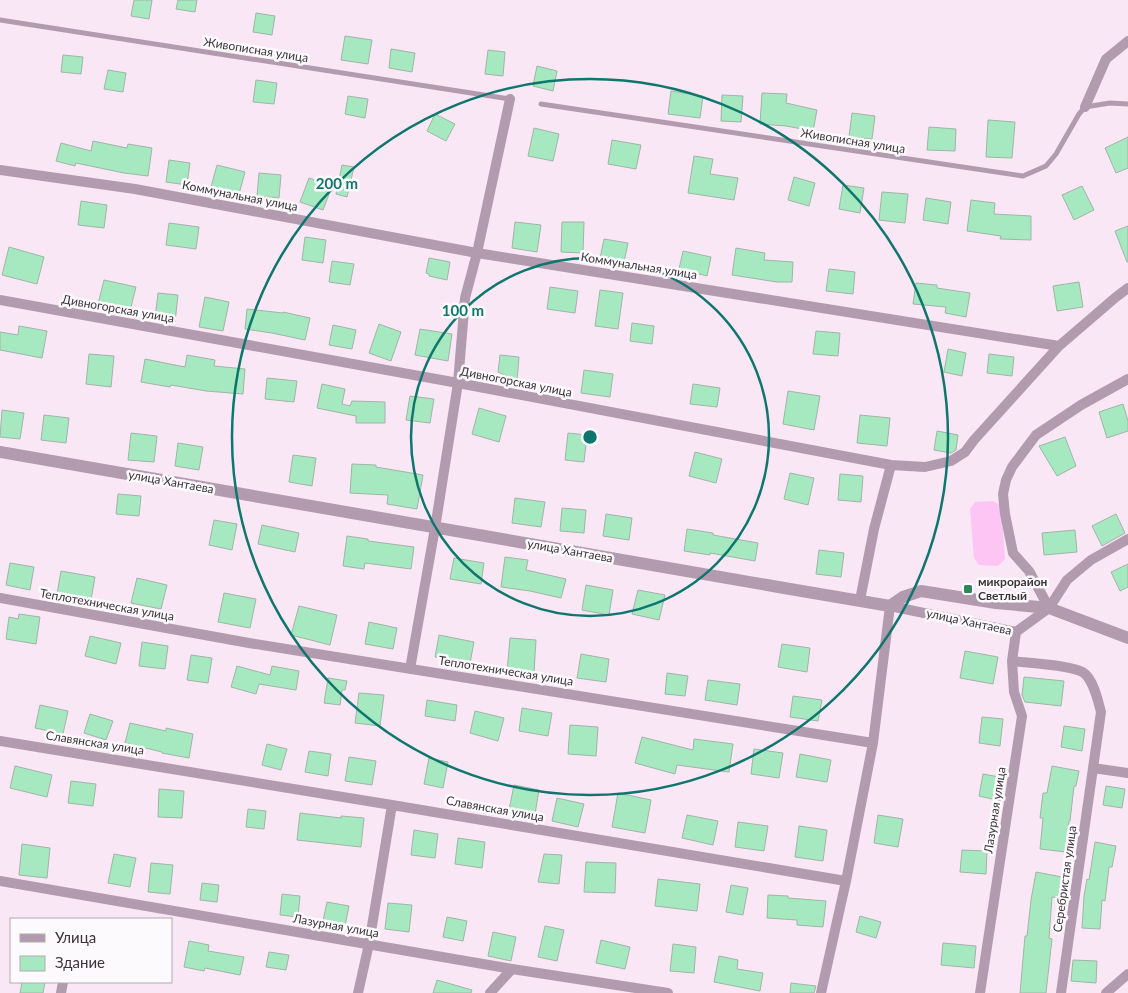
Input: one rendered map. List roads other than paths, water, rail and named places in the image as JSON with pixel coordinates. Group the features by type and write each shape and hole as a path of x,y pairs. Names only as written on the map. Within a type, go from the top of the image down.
{"street":[{"path":"1085,107 1106,59 1128,42"},
{"path":"410,668 458,384 465,298 477,253 510,99"},
{"name":"Коммунальная улица","path":"0,170 135,189 477,253 1059,346"},
{"path":"860,600 874,529 891,465 925,467 951,461 965,452 1059,346 1128,288"},
{"name":"Дивногорская улица","path":"0,300 891,465"},
{"path":"1050,608 1029,571 1013,553 1003,494 1006,480 1012,467 1036,435 1081,405 1128,379"},
{"name":"улица Хантаева","path":"0,452 860,600 1016,632 1050,608"},
{"path":"1050,608 1067,580 1091,560 1128,539"},
{"path":"821,993 846,881 872,743 890,606 903,597 921,591 996,603 1050,608 1128,638"},
{"name":"Теплотехническая улица","path":"0,598 249,643 872,743"},
{"name":"Лазурная улица","path":"980,993 1022,716 1014,692 1012,661 1016,632"},
{"name":"Серебристая улица","path":"1012,661 1072,668 1085,674 1095,689 1101,712 1062,993"},
{"name":"Славянская улица","path":"0,740 846,881"},
{"path":"1093,768 1128,773"},
{"path":"358,993 369,944 392,805"},
{"name":"Лазурная улица","path":"0,881 668,993"},
{"path":"490,993 512,968"},
{"path":"1106,993 1128,974"}],"lane":[{"name":"Живописная улица","path":"0,20 510,99"},
{"path":"1085,107 1110,102 1128,104"},
{"name":"Живописная улица","path":"541,104 1023,176 1046,166 1056,154 1085,107"}],"place":[{"name":"микрорайон Светлый","path":"968,589"}]}
